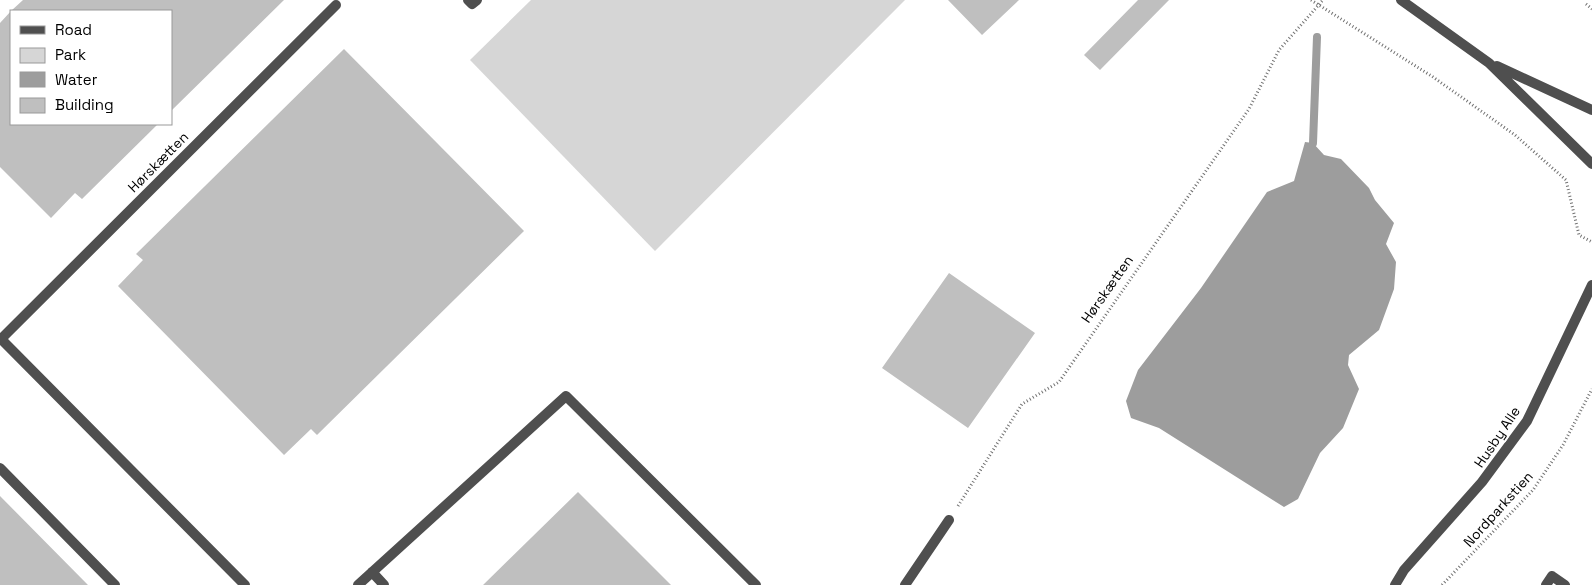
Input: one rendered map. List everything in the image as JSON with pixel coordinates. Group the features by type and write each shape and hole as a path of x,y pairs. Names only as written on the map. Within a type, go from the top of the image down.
{"street":[{"path":"468,0 472,4 477,0"},
{"path":"1401,0 1489,63 1592,164"},
{"name":"Hørskætten","path":"245,585 0,339 336,6"},
{"path":"1489,63 1592,110"},
{"name":"Husby Alle","path":"1395,585 1404,570 1482,482 1527,420 1592,285"},
{"path":"358,585 566,396 756,585"},
{"path":"0,468 114,585"},
{"path":"905,585 950,520"},
{"path":"372,572 384,585"},
{"path":"1546,585 1552,576 1565,585"}],"path":[{"path":"1311,0 1433,77 1514,135 1566,180 1579,235 1592,242"},
{"name":"Hørskætten","path":"950,520 1022,404 1059,382 1249,109 1279,50 1323,0"},
{"path":"1586,4 1592,9"},
{"name":"Nordparkstien","path":"1442,585 1533,490 1563,444 1592,389"}],"green space":[{"path":"531,0 905,0 655,251 470,60"}],"water":[{"path":"1305,142 1313,143 1324,155 1341,159 1369,188 1375,200 1394,223 1386,244 1396,262 1394,289 1379,330 1349,355 1348,365 1359,389 1343,428 1320,453 1298,499 1284,507 1159,428 1131,418 1126,401 1138,370 1201,288 1267,192 1294,181"}],"building":[{"path":"23,0 284,0 172,110 172,10 12,10"},
{"path":"948,0 1019,0 982,35"},
{"path":"1138,0 1169,0 1100,70 1084,55"},
{"path":"10,12 10,125 157,125 82,199 75,193 51,218 0,167 0,23"},
{"path":"344,49 524,231 317,435 311,429 284,455 118,286 143,260 136,254"},
{"path":"949,273 1035,333 968,428 882,368"},
{"path":"578,492 671,585 483,585"},
{"path":"0,496 88,585 0,585"}],"waterway":[{"path":"1313,143 1317,37"}]}
